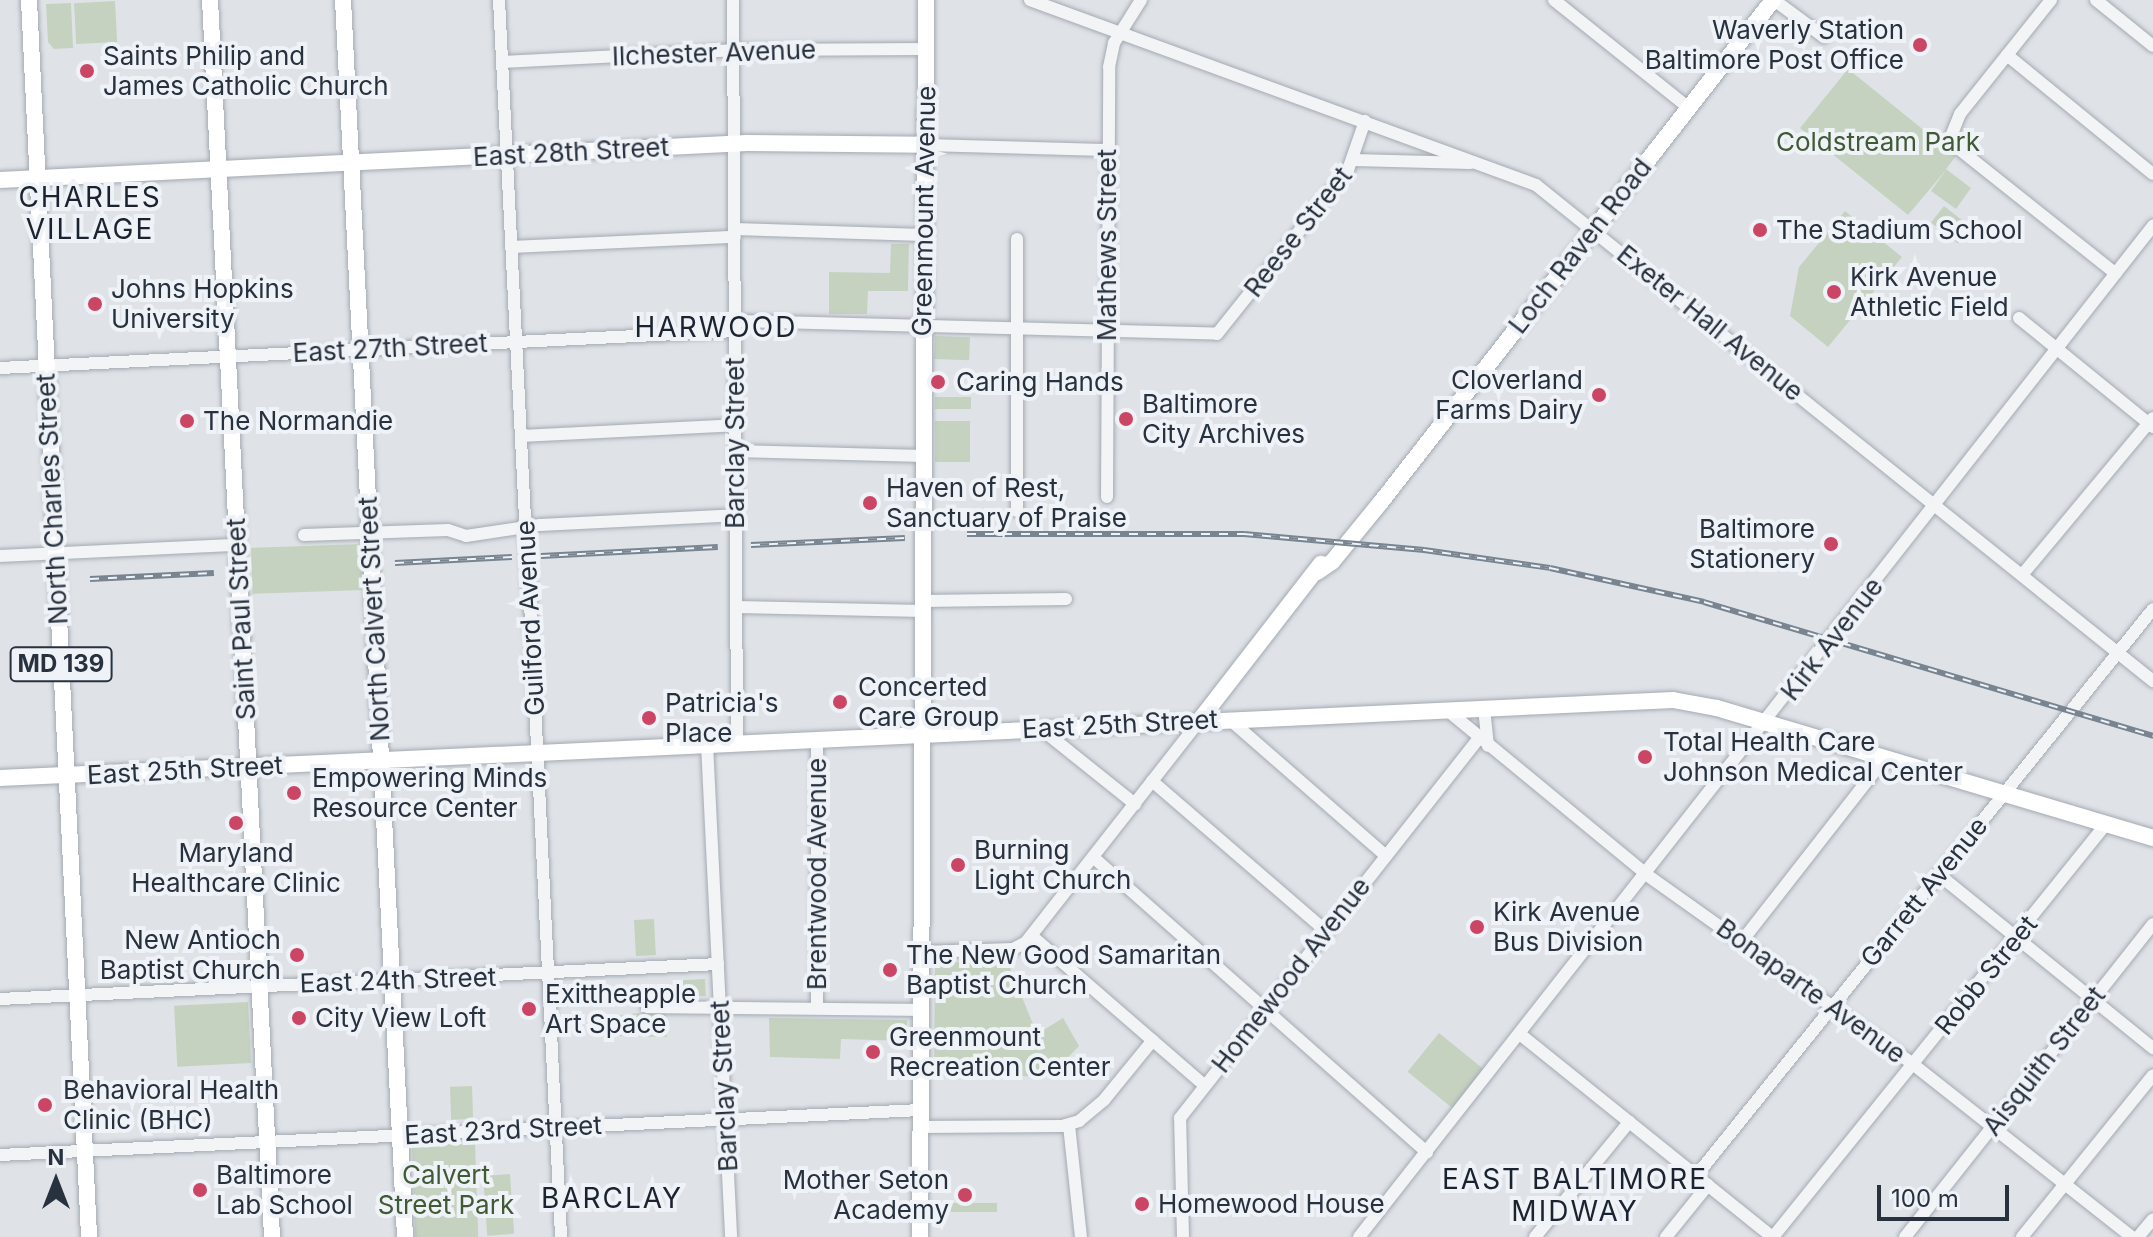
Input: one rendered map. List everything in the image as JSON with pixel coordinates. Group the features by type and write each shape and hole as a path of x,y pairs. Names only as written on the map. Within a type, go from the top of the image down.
{"main road":[{"name":"North Charles Street","path":"29,0 89,1237"},
{"name":"Saint Paul Street","path":"210,0 272,1237"},
{"name":"North Calvert Street","path":"343,0 405,1237"},
{"name":"Greenmount Avenue","path":"920,1237 922,325 926,0"},
{"name":"Loch Raven Road","path":"1199,721 1317,572 1332,562 1385,490 1773,0"},
{"name":"East 28th Street","path":"0,180 734,144 924,145"},
{"name":"East 25th Street","path":"0,778 1673,700 1766,723 2153,838"}],"street":[{"name":"Guilford Avenue","path":"499,0 561,1237"},
{"name":"Barclay Street","path":"733,0 737,743"},
{"name":"Exeter Hall Avenue","path":"1030,0 1536,185 2153,681"},
{"name":"Mathews Street","path":"1107,497 1110,57 1119,33 1141,0"},
{"path":"1554,0 1689,108"},
{"path":"1773,0 1824,37"},
{"path":"2051,0 1953,124 1949,141 2116,274"},
{"path":"2096,0 2153,46"},
{"name":"Ilchester Avenue","path":"502,62 733,50 926,49"},
{"path":"2007,55 2153,174"},
{"name":"Reese Street","path":"1217,334 1353,160 1365,121"},
{"name":"East 28th Street","path":"924,145 1107,150"},
{"path":"1353,160 1481,164"},
{"name":"Kirk Avenue","path":"1359,1237 1647,875 2153,226"},
{"path":"511,247 735,233 923,235"},
{"path":"1017,239 1017,511"},
{"path":"2019,318 2151,423 2022,575"},
{"name":"East 27th Street","path":"0,368 516,342 735,326 922,325 1217,334"},
{"path":"521,436 735,425"},
{"path":"735,451 923,456"},
{"path":"304,535 448,530 466,536 735,515"},
{"path":"0,556 237,545"},
{"path":"737,607 923,606 1066,599"},
{"name":"Garrett Avenue","path":"1696,1176 2153,609"},
{"path":"1483,742 1484,708"},
{"name":"Bonaparte Avenue","path":"1447,710 1647,875 1914,1065 2132,1237"},
{"path":"1229,719 1385,855"},
{"name":"Loch Raven Road","path":"1032,936 1199,721"},
{"path":"1040,728 1135,804"},
{"name":"Brentwood Avenue","path":"817,739 817,1008"},
{"name":"Homewood Avenue","path":"1183,1237 1177,1127 1204,1085 1385,855 1483,742"},
{"name":"Barclay Street","path":"707,744 731,1237"},
{"path":"1742,941 1885,758"},
{"path":"1152,781 1326,931"},
{"name":"Robb Street","path":"1773,1237 2106,824"},
{"path":"1093,857 1427,1152"},
{"path":"1938,874 2153,1048"},
{"name":"Aisquith Street","path":"1905,1237 2153,924"},
{"path":"923,952 1013,949 1032,936 1204,1085"},
{"name":"East 24th Street","path":"0,999 718,964"},
{"path":"647,1007 922,1010"},
{"path":"1521,1035 1773,1237"},
{"path":"920,1127 1069,1125 1092,1113 1153,1040"},
{"path":"2022,1237 2153,1075"},
{"name":"East 23rd Street","path":"0,1155 920,1110"},
{"path":"1535,1237 1629,1122"},
{"path":"1069,1125 1081,1237"},
{"path":"1666,1237 1708,1185"},
{"path":"2138,1237 2153,1219"}],"green space":[{"path":"115,1 117,42 76,44 74,3"},
{"path":"71,3 73,48 54,49 48,42 46,4"},
{"name":"Coldstream Park","path":"1848,69 1956,156 1946,169 1971,188 1956,209 1931,191 1946,170 1908,215 1800,128"},
{"path":"1944,206 1971,227 1958,243 1931,223"},
{"name":"Kirk Avenue Athletic Field","path":"1845,211 1902,257 1828,347 1790,316 1799,267"},
{"path":"891,244 909,244 908,291 868,291 867,314 829,314 829,272 890,273"},
{"path":"935,336 970,337 969,360 934,359"},
{"path":"935,397 971,397 971,409 935,409"},
{"path":"935,421 970,421 970,462 935,462"},
{"path":"363,544 365,590 253,594 251,548"},
{"path":"654,919 656,955 636,956 634,920"},
{"path":"1007,960 1037,1034 1063,1018 1079,1046 1050,1076 934,1077 935,963"},
{"path":"705,979 706,996 676,998 675,981"},
{"path":"248,1002 251,1063 177,1067 174,1006"},
{"path":"666,1012 667,1037 608,1036 607,1017"},
{"path":"769,1018 907,1020 907,1041 841,1039 840,1059 770,1057"},
{"path":"1439,1033 1484,1070 1453,1108 1408,1072"},
{"path":"472,1086 473,1119 451,1120 450,1087"},
{"name":"Calvert Street Park","path":"475,1143 478,1237 415,1237 412,1145"},
{"path":"510,1174 514,1234 487,1236 483,1176"},
{"path":"951,1203 997,1203 997,1212 951,1212"}],"railway":[{"path":"967,534 1244,534 1424,550 1550,568 1704,602 2153,736"},
{"path":"751,545 905,538"},
{"path":"541,556 718,547"},
{"path":"395,563 512,557"},
{"path":"90,579 214,573"}],"place":[{"name":"Waverly Station Baltimore Post Office","path":"1920,45"},
{"name":"Saints Philip and James Catholic Church","path":"87,71"},
{"name":"The Stadium School","path":"1760,230"},
{"name":"Kirk Avenue Athletic Field","path":"1834,292"},
{"name":"Johns Hopkins University","path":"95,304"},
{"name":"Caring Hands","path":"938,382"},
{"name":"Cloverland Farms Dairy","path":"1599,395"},
{"name":"Baltimore City Archives","path":"1126,419"},
{"name":"The Normandie","path":"187,421"},
{"name":"Haven of Rest, Sanctuary of Praise","path":"870,503"},
{"name":"Baltimore Stationery","path":"1831,544"},
{"name":"Concerted Care Group","path":"840,702"},
{"name":"Patricia's Place","path":"649,718"},
{"name":"Total Health Care Johnson Medical Center","path":"1645,757"},
{"name":"Empowering Minds Resource Center","path":"294,793"},
{"name":"Maryland Healthcare Clinic","path":"236,823"},
{"name":"Burning Light Church","path":"958,865"},
{"name":"Kirk Avenue Bus Division","path":"1477,927"},
{"name":"New Antioch Baptist Church","path":"297,955"},
{"name":"The New Good Samaritan Baptist Church","path":"890,970"},
{"name":"Exittheapple Art Space","path":"529,1009"},
{"name":"City View Loft","path":"299,1018"},
{"name":"Greenmount Recreation Center","path":"873,1052"},
{"name":"Behavioral Health Clinic (BHC)","path":"45,1105"},
{"name":"Baltimore Lab School","path":"200,1190"},
{"name":"Mother Seton Academy","path":"965,1195"},
{"name":"Homewood House","path":"1142,1204"}],"district":[{"name":"CHARLES VILLAGE","path":"90,213"},
{"name":"HARWOOD","path":"716,327"},
{"name":"EAST BALTIMORE MIDWAY","path":"1575,1195"},
{"name":"BARCLAY","path":"612,1198"}]}
